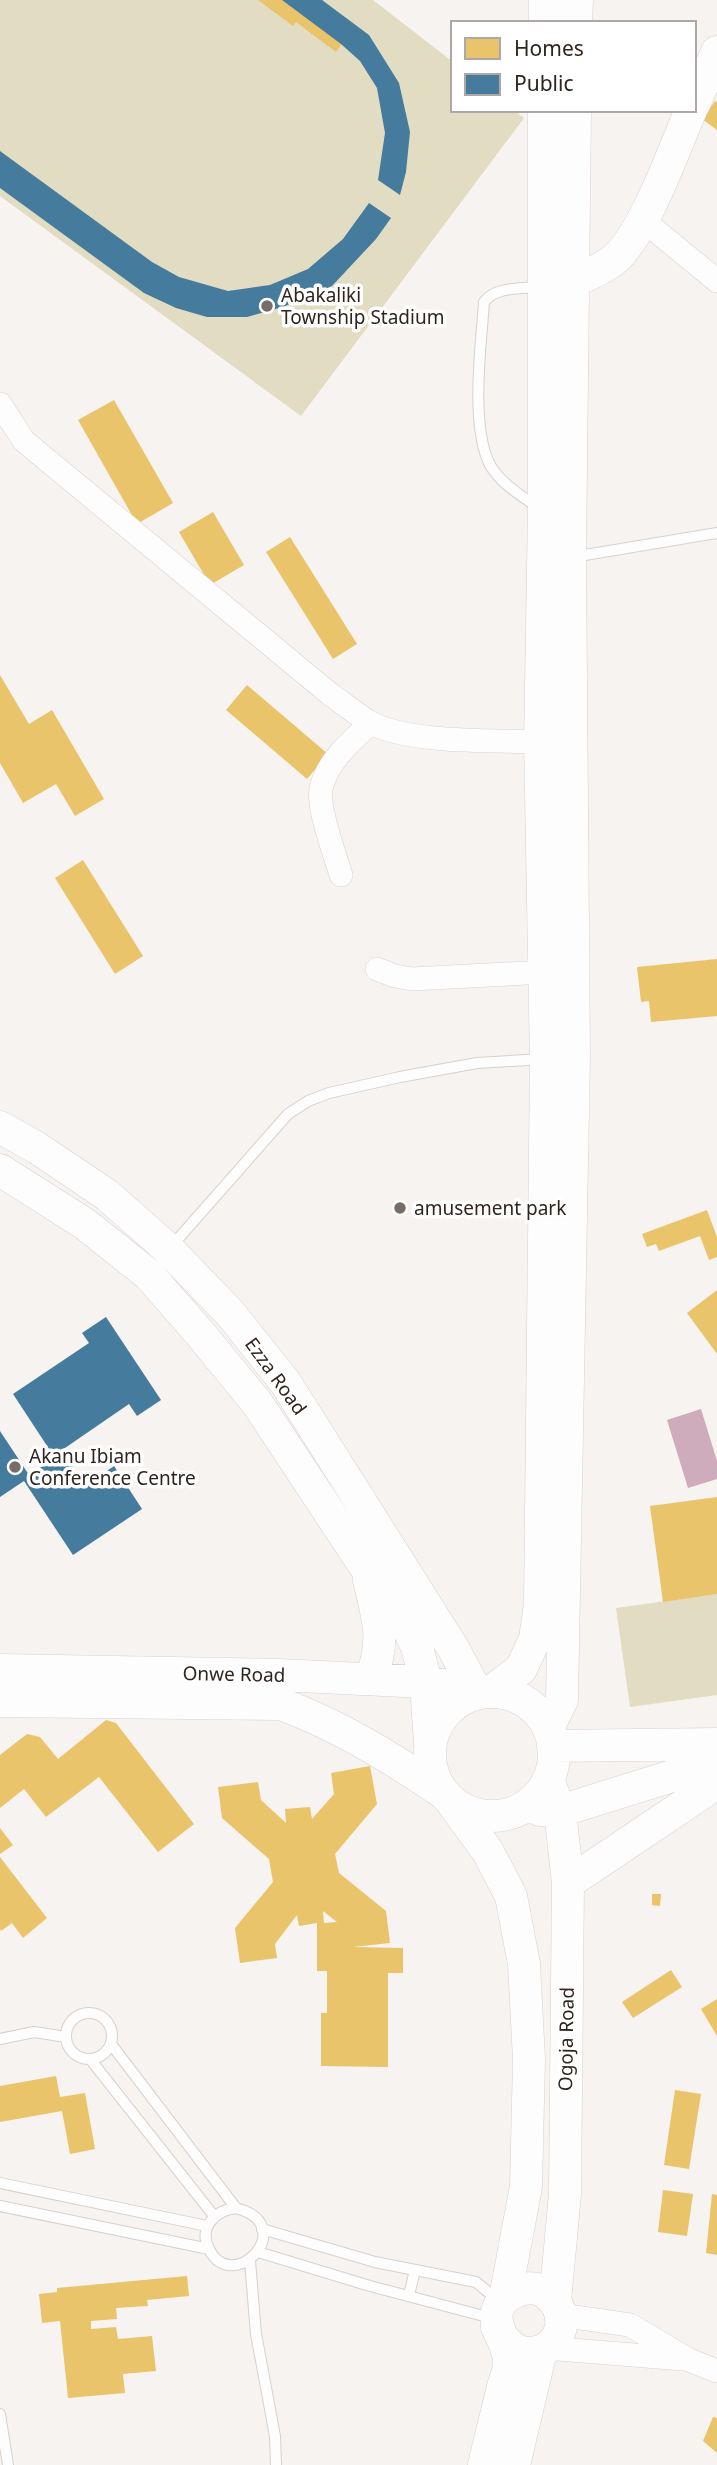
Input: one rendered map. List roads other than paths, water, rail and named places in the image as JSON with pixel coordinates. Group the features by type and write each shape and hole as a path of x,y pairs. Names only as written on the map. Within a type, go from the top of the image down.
{"main road":[{"path":"545,0 545,21"},
{"path":"576,21 577,0"},
{"path":"696,99 717,52"},
{"path":"544,112 544,512 556,558 574,1056 562,1700 551,1737 553,1763 548,1780 537,1797 520,1810 506,1815 484,1816 463,1809 447,1796 435,1779 430,1765 430,1745 436,1725 448,1708 521,1669 535,1639 540,1605 546,1059 540,741 556,558 573,282 575,112"},
{"path":"542,287 573,282 612,262 629,243 643,220 690,112"},
{"name":"Ezza Road","path":"0,1127 107,1195 168,1249 230,1313 285,1382 453,1648 478,1694"},
{"path":"9,1175 37,1149"},
{"name":"Ezza Road","path":"9,1175 85,1224 149,1275 257,1403 366,1568 401,1613 417,1647 426,1682 430,1745"},
{"path":"366,1568 381,1630 378,1660 371,1679"},
{"path":"6,1670 6,1701"},
{"name":"Onwe Road","path":"6,1670 371,1679 426,1682 478,1694"},
{"path":"478,1694 509,1694 525,1701 538,1713 551,1737"},
{"name":"Onwe Road","path":"6,1701 281,1704 320,1719 380,1750 447,1796"},
{"path":"551,1737 717,1744"},
{"path":"520,1810 560,1811 717,1762"},
{"name":"Ogoja Road","path":"548,1780 560,1811 568,1883 565,2194 558,2308"},
{"path":"568,1883 717,1783"},
{"name":"Ogoja Road","path":"447,1796 488,1852 511,1896 524,1964 529,2059 526,2187 500,2312"},
{"path":"514,2465 543,2350 559,2334 558,2308 536,2289 514,2291 500,2312 501,2337 508,2346 518,2352 543,2350"},
{"path":"484,2465 509,2361 500,2312"}],"street":[{"path":"643,220 717,281"},
{"path":"0,404 24,441 330,694 371,723 401,733 430,737 540,741"},
{"path":"341,875 325,822 321,790 345,746 371,723"},
{"path":"377,970 412,979 546,971"},
{"path":"558,2308 630,2325 689,2360 717,2371"},
{"path":"543,2350 689,2360"}],"lane":[{"path":"542,287 496,291 484,302 479,383 481,440 491,467 515,491 544,512"},
{"path":"556,558 717,533"},
{"path":"168,1249 288,1114 308,1101 329,1093 477,1063 546,1059"},
{"path":"111,2044 106,2052 90,2059 81,2058 74,2053 66,2037 67,2028 72,2021 88,2013 105,2019 110,2026 111,2044 236,2208"},
{"path":"0,2039 34,2032 66,2037"},
{"path":"90,2059 211,2221"},
{"path":"0,2183 120,2207 211,2221"},
{"path":"0,2206 209,2249"},
{"path":"115,2229 120,2207"},
{"path":"236,2208 257,2218 263,2241 254,2256 239,2264 227,2264 216,2259 206,2238 211,2221 224,2209 236,2208"},
{"path":"262,2229 375,2262 476,2281 500,2312"},
{"path":"254,2256 409,2295 500,2312"},
{"path":"254,2256 256,2334 275,2436 276,2465"},
{"path":"409,2295 415,2270"},
{"path":"0,2414 8,2465"}],"place":[{"name":"Abakaliki Township Stadium","path":"267,306"},
{"name":"amusement park","path":"400,1208"},
{"name":"Akanu Ibiam Conference Centre","path":"15,1467"}]}
